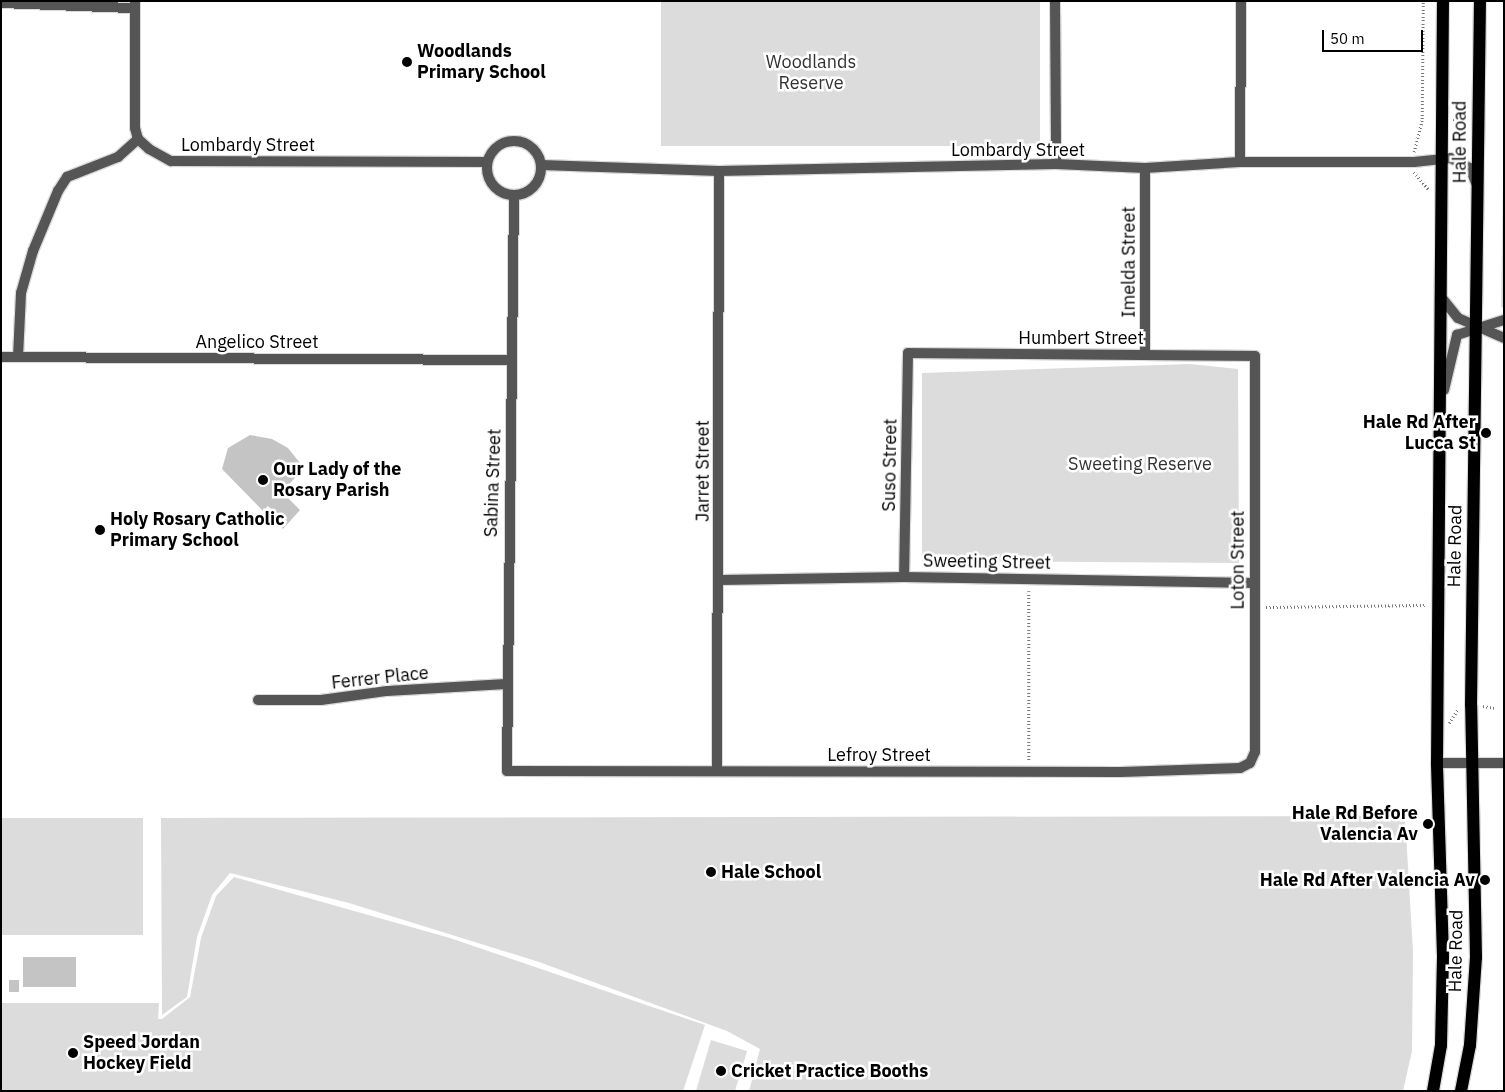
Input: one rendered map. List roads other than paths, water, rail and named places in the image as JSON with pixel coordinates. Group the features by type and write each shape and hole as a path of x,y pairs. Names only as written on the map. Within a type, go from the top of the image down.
{"main road":[{"name":"Hale Road","path":"1433,1091 1441,1045 1443,956 1437,763 1443,1"},
{"name":"Hale Road","path":"1461,1091 1470,1045 1476,957 1470,763 1480,1"}],"street":[{"path":"1055,1 1056,164"},
{"path":"1240,162 1241,1"},
{"path":"1,4 134,5 135,128 138,139 118,157 73,174 58,191 33,251 22,293 18,357"},
{"name":"Lombardy Street","path":"138,139 171,161 487,162"},
{"path":"514,140 531,146 541,165 536,185 514,196 492,184 487,162 497,146 514,140"},
{"name":"Lombardy Street","path":"541,165 719,171 1056,164 1145,168 1240,162 1451,158 1470,168 1478,187"},
{"name":"Imelda Street","path":"1145,168 1145,355"},
{"name":"Jarret Street","path":"717,770 720,580 719,171"},
{"name":"Sabina Street","path":"506,771 514,196"},
{"path":"1441,297 1458,318 1475,328 1504,338"},
{"path":"1441,406 1454,341 1457,335 1504,320"},
{"name":"Humbert Street","path":"908,353 1254,356"},
{"name":"Suso Street","path":"904,577 908,353"},
{"name":"Loton Street","path":"1250,763 1255,752 1254,356"},
{"name":"Angelico Street","path":"1,357 512,360"},
{"name":"Sweeting Street","path":"720,580 904,577 1254,582"},
{"name":"Ferrer Place","path":"258,700 321,700 386,691 506,684"},
{"name":"Lefroy Street","path":"506,771 1029,772 1230,769 1250,763"},
{"path":"1437,763 1504,763"}],"place":[{"name":"Woodlands Primary School","path":"407,62"},
{"name":"Hale Rd After Lucca St","path":"1486,433"},
{"name":"Our Lady of the Rosary Parish","path":"263,480"},
{"name":"Holy Rosary Catholic Primary School","path":"100,530"},
{"name":"Hale Rd Before Valencia Av","path":"1428,824"},
{"name":"Hale School","path":"711,872"},
{"name":"Hale Rd After Valencia Av","path":"1485,880"},
{"name":"Speed Jordan Hockey Field","path":"73,1053"},
{"name":"Cricket Practice Booths","path":"721,1071"}],"park label":[{"name":"Woodlands Reserve","path":"811,73"},
{"name":"Sweeting Reserve","path":"1140,464"}]}
